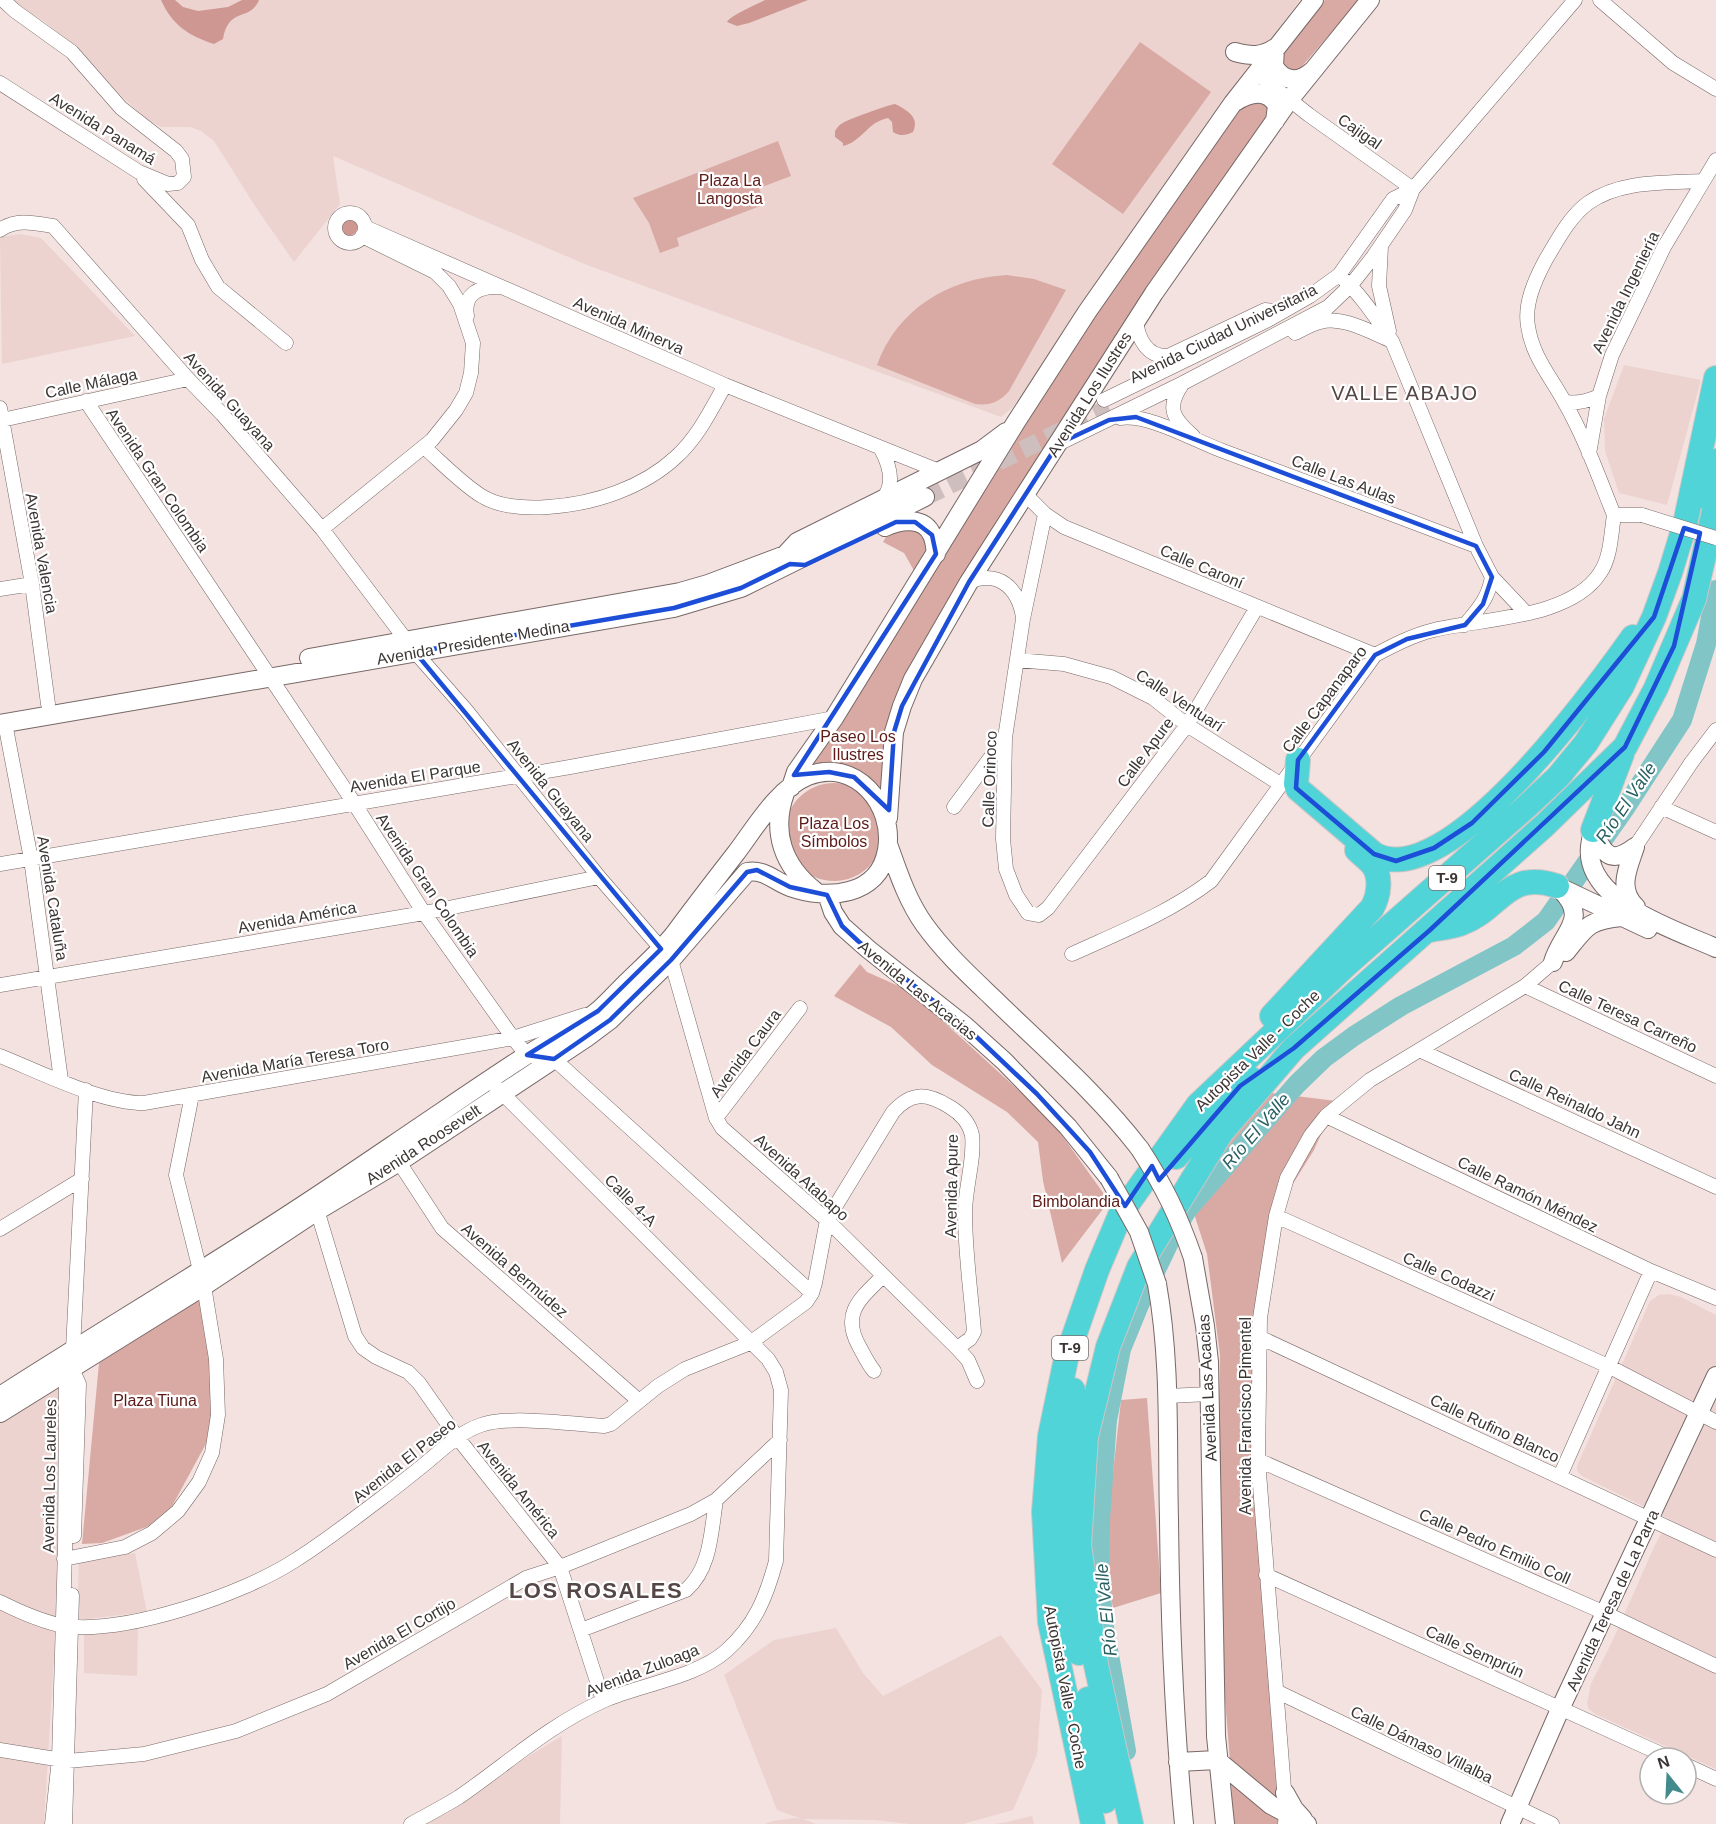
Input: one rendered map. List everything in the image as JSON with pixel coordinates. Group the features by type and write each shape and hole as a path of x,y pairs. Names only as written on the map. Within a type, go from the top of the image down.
{"highway":[{"name":"Autopista Valle - Coche","path":"1093,1824 1050,1622 1044,1512 1050,1436 1066,1359 1093,1281 1121,1213 1198,1105 1345,966 1469,859 1558,777 1586,743 1622,686 1654,617 1685,524 1716,378"},
{"name":"Autopista Valle - Coche","path":"1674,646 1716,461"},
{"name":"Autopista Valle - Coche","path":"1131,1824 1096,1665 1079,1545 1086,1437 1108,1347 1139,1267 1221,1133 1294,1048 1430,930 1545,825 1625,747 1656,688 1694,599 1716,503"},
{"path":"1298,760 1296,784 1298,789 1383,860 1413,859 1472,823 1510,789 1594,692 1638,630 1654,617"},
{"name":"T-9","path":"1593,830 1625,747"},
{"name":"T-9","path":"1198,1105 1236,1057 1301,983 1372,908 1376,900 1377,876 1373,865 1280,784"},
{"path":"1430,930 1462,923 1510,888 1521,883 1546,882 1557,886"},
{"path":"1109,1824 1067,1592 1064,1553 1065,1478 1072,1393 1118,1245 1140,1206 1174,1159 1240,1086 1294,1048"}],"main road":[{"path":"788,789 809,776 819,773 840,773 854,777 867,786 877,797 884,811 888,844 886,857 873,878 852,892 822,893 798,876 782,846 780,836 780,813 788,789 796,772 834,718 1016,422 1087,312 1233,103 1314,0"},
{"name":"Avenida Los Ilustres","path":"886,825 894,732 902,706 913,679 969,582 1136,320 1290,99 1370,0"},
{"path":"1235,52 1263,55 1275,48"},
{"path":"1275,48 1274,66 1284,76 1295,80 1302,79 1314,68"},
{"path":"1233,103 1257,93 1269,96 1277,106 1275,121"},
{"path":"936,554 932,535 928,529 906,520 896,522 805,565 788,559 797,542 982,450 1016,422"},
{"name":"Avenida Presidente Medina","path":"2,719 410,647 674,608 741,588 788,559 923,493"},
{"name":"Avenida Presidente Medina","path":"2,719 48,704 267,672"},
{"name":"Avenida Roosevelt","path":"495,1086 527,1054 598,1011 666,954 773,803 788,789"},
{"path":"1593,830 1600,848 1609,855 1615,856 1628,852 1635,847"},
{"path":"1593,830 1589,848 1591,862 1599,881 1611,895 1644,915 1716,948"},
{"name":"Avenida Las Acacias","path":"888,844 913,906 923,923 951,958 1091,1092 1140,1149 1178,1215 1193,1258 1205,1326 1210,1394 1217,1760 1225,1824"},
{"path":"1635,847 1624,881 1626,893 1632,904 1644,915"},
{"name":"Avenida Roosevelt","path":"0,1413 72,1370 202,1278 393,1155 495,1086 554,1059 610,1020 666,954 747,872 758,870 790,887 822,893"},
{"path":"1557,886 1716,960"},
{"path":"1553,962 1575,914 1571,901 1557,886"},
{"name":"Avenida Las Acacias","path":"822,893 842,926 868,950 964,1025 1004,1061 1068,1127 1109,1178 1139,1232 1157,1284 1163,1330 1178,1762 1184,1824"},
{"path":"1553,962 1562,958 1594,922 1602,918 1622,917"},
{"name":"Avenida Roosevelt","path":"0,1396 72,1351 202,1278"},
{"name":"Avenida Teresa de La Parra","path":"1514,1816 1561,1707 1716,1376"},
{"path":"1178,1762 1217,1760 1286,1819 1308,1824"},
{"path":"1263,1799 1285,1788 1294,1809 1308,1824"}],"street":[{"name":"Avenida Panamá","path":"0,83 139,172 168,184 178,183 184,174 182,159 176,151 121,108 72,52 3,0"},
{"name":"Avenida Ciudad Universitaria","path":"1183,383 1328,307 1351,285 1405,210 1413,189 1575,0"},
{"path":"1600,0 1673,63 1716,89"},
{"name":"Cajigal","path":"1256,73 1413,189"},
{"name":"Avenida Ingeniería","path":"1589,454 1599,396 1612,355 1664,247 1716,160"},
{"path":"139,172 188,225 202,260 218,287 286,343"},
{"path":"1703,181 1630,186 1605,194 1588,203 1560,236 1537,276 1527,315 1530,336 1539,362 1565,402 1614,515 1642,515 1716,538"},
{"name":"Avenida Ciudad Universitaria","path":"1058,444 1107,409 1310,296 1339,275 1393,199 1413,189"},
{"name":"Avenida Guayana","path":"2,224 25,222 53,226 188,379 222,414 321,529 410,647 466,710 599,877 666,954"},
{"name":"Avenida Minerva","path":"467,321 449,286 435,272 363,231 504,287 726,386 939,471"},
{"path":"1381,246 1379,286 1392,341 1476,546 1492,577 1526,613"},
{"path":"1339,275 1351,285 1392,341"},
{"name":"Avenida Ciudad Universitaria","path":"1107,409 1318,306 1351,285"},
{"path":"321,529 424,447 456,410 465,393 473,359 473,343 467,321 466,304 473,293 483,287 504,287"},
{"path":"1136,320 1140,339 1146,348 1155,355 1168,356 1266,310 1280,312"},
{"name":"Avenida Ciudad Universitaria","path":"1107,409 1183,383 1321,321 1330,320 1360,327 1392,341"},
{"name":"Calle Málaga","path":"1,414 86,401 188,379"},
{"name":"Calle Las Aulas","path":"1183,383 1174,395 1172,404 1174,413 1178,422 1201,442"},
{"path":"424,447 480,495 496,502 518,506 552,507 584,501 617,493 652,476 677,456 698,434 726,386"},
{"path":"1565,402 1583,402 1599,396"},
{"name":"Avenida Gran Colombia","path":"86,401 354,802 424,913 513,1038 527,1054"},
{"name":"Calle Las Aulas","path":"1107,409 1152,421 1201,442 1476,546"},
{"name":"Avenida Valencia","path":"1,414 32,584 48,704"},
{"path":"881,449 888,465 890,480 890,488 884,497"},
{"name":"Calle Caroní","path":"1026,495 1045,514 1064,528 1375,655"},
{"name":"Calle Orinoco","path":"1045,514 1023,619 1005,738 1003,839 1006,869 1016,895 1028,913 1039,915 1048,908"},
{"name":"Calle Capanaparo","path":"1072,954 1162,913 1190,897 1211,881 1375,655 1425,633 1563,604 1586,589 1600,573 1607,558 1614,515"},
{"path":"1465,625 1483,604 1489,593 1492,577"},
{"path":"969,582 989,578 1006,584 1022,608 1023,619"},
{"path":"0,589 32,584"},
{"name":"Calle Apure","path":"1048,908 1186,725 1257,607"},
{"name":"Calle Ventuarí","path":"1017,660 1064,664 1111,676 1152,698 1186,725 1280,784"},
{"name":"Avenida El Parque","path":"0,864 519,775 834,718"},
{"name":"Avenida Cataluña","path":"2,719 31,859 61,1080"},
{"path":"1635,847 1716,730"},
{"path":"954,807 1005,738"},
{"path":"1661,807 1716,832"},
{"name":"Avenida América","path":"0,985 424,913 599,877"},
{"name":"Avenida Atabapo","path":"666,954 716,1118 722,1128 827,1220 957,1348 968,1360 976,1381"},
{"name":"Avenida Francisco Pimentel","path":"1286,1819 1278,1692 1266,1575 1258,1460 1260,1318 1276,1216 1287,1178 1311,1135 1326,1116 1370,1080 1525,986 1553,962"},
{"name":"Calle Teresa Carreño","path":"1525,986 1716,1076"},
{"name":"Avenida Caura","path":"716,1118 800,1008"},
{"name":"Avenida María Teresa Toro","path":"0,1056 86,1090 130,1103 144,1103 513,1038 598,1011"},
{"name":"Calle Reinaldo Jahn","path":"1419,1050 1716,1187"},
{"path":"527,1054 554,1059 812,1293"},
{"name":"Calle 4-A","path":"495,1086 750,1343"},
{"path":"72,1351 86,1090"},
{"path":"69,1558 125,1547 152,1533 178,1510 199,1482 212,1453 218,1415 216,1359 202,1278 176,1175 192,1095"},
{"name":"Avenida Apure","path":"827,1220 900,1104 912,1098 934,1097 963,1116 972,1135 965,1211 974,1332 970,1339 957,1348"},
{"name":"Calle Ramón Méndez","path":"1326,1116 1651,1271 1716,1298"},
{"name":"Avenida Bermúdez","path":"393,1155 442,1228 638,1400"},
{"path":"0,1229 82,1179"},
{"name":"Avenida América","path":"315,1204 355,1336 363,1348 376,1357 408,1372 419,1383 457,1437 560,1566 603,1700"},
{"name":"Calle Codazzi","path":"1276,1216 1608,1366 1699,1414"},
{"path":"812,1293 827,1220"},
{"path":"1560,1476 1651,1271"},
{"path":"873,1371 853,1334 851,1317 861,1298 883,1275"},
{"name":"Avenida El Paseo","path":"0,1602 43,1620 67,1626 118,1624 145,1619 218,1596 293,1562 354,1519 457,1437 499,1420 604,1426 617,1420 638,1400 685,1369 750,1343 806,1302 812,1293"},
{"name":"Calle Rufino Blanco","path":"1259,1337 1716,1550"},
{"name":"Avenida Zuloaga","path":"411,1824 458,1797 540,1736 603,1700 699,1668 724,1653 746,1633 770,1586 776,1561 781,1390 776,1372 768,1359 750,1343"},
{"name":"Avenida Los Laureles","path":"65,1824 64,1760 69,1558 66,1386 72,1370 72,1351"},
{"path":"1167,1396 1210,1394"},
{"path":"1699,1414 1716,1422"},
{"name":"Avenida El Cortijo","path":"0,1750 64,1760 144,1754 236,1731 327,1694 526,1578 691,1514 716,1500 780,1440"},
{"name":"Calle Pedro Emilio Coll","path":"1258,1460 1605,1613 1716,1666"},
{"path":"581,1630 686,1590 696,1581 706,1558 716,1500"},
{"name":"Calle Semprún","path":"1266,1575 1644,1746"},
{"name":"Calle Dámaso Villalba","path":"1278,1692 1514,1816 1552,1824"},
{"name":"Avenida Los Laureles","path":"52,1824 64,1760"},
{"path":"1698,1771 1716,1779"}],"highlighted area":[{"path":"1136,417 1476,546 1492,577 1483,604 1465,625 1407,639 1375,655 1298,760 1296,788 1374,854 1396,861 1434,848 1472,823 1544,752 1654,617 1684,528 1700,533 1674,646 1625,747 1430,930 1294,1048 1240,1086 1159,1180 1152,1166 1125,1206 1090,1152 1037,1094 964,1025 842,926 827,895 790,887 757,870 747,872 671,960 610,1020 554,1059 527,1055 598,1011 661,949 415,652 674,608 741,588 790,564 805,565 896,522 915,522 932,535 936,554 794,775 829,772 854,777 889,810 894,732 902,706 969,582 1058,444 1109,420"}],"shaded area":[{"path":"7,0 1300,0 1174,170 1013,407 1001,417 587,265 333,156 340,204 294,262 214,141 201,131 190,127 161,127 148,120 120,95 70,43 44,21"},
{"path":"161,0 175,0 183,7 198,11 228,7 242,0 259,0 250,11 230,22 223,39 214,44 182,28 170,16"},
{"path":"765,0 808,0 749,23 737,26 727,22 738,13"},
{"path":"895,104 914,118 913,132 899,135 893,132 892,122 888,118 875,123 850,144 843,146 843,143 835,137 835,131 844,122"},
{"path":"348,216 355,219 358,226 355,233 348,236 341,233 338,226 341,219"},
{"path":"20,234 41,238 135,336 2,364 0,239"},
{"path":"1624,365 1701,380 1667,505 1619,493 1605,451 1604,419"},
{"path":"1669,1294 1681,1297 1716,1315 1716,1769 1698,1761 1698,1746 1665,1746 1595,1714 1587,1704 1591,1684 1669,1519 1582,1476 1577,1471 1577,1466 1650,1301 1659,1295"},
{"path":"58,1386 61,1391 58,1590 44,1824 0,1824 0,1420"},
{"path":"135,1553 147,1612 77,1620 79,1560"},
{"path":"138,1627 137,1676 84,1673 84,1635"},
{"path":"836,1628 863,1673 883,1696 1001,1635 1042,1690 1037,1755 1013,1810 963,1824 803,1819 816,1824 765,1824 795,1818 802,1819 777,1810 724,1675 774,1640"},
{"path":"562,1736 560,1824 424,1824 448,1813 524,1759"},
{"path":"1032,1816 1034,1824 994,1824 1007,1822"}],"green space":[{"path":"1325,0 1359,0 1292,78 1273,64"},
{"path":"1140,42 1211,92 1123,214 1052,164"},
{"name":"Paseo Los Ilustres","path":"1242,98 1277,106 913,679 887,819 875,796 834,775 793,786 979,485"},
{"name":"Plaza La Langosta","path":"778,141 791,176 759,188 765,204 677,238 679,246 660,253 649,223 633,198"},
{"path":"1007,275 1034,279 1066,290 1009,391 1002,398 990,404 975,404 877,365 886,345 898,328 928,300 965,282"},
{"path":"915,525 927,537 932,554 916,574 904,553 883,542 891,528"},
{"name":"Plaza Los Símbolos","path":"834,783 853,787 869,797 879,813 883,832 879,851 869,867 853,877 834,881 815,877 799,867 789,851 785,832 789,813 799,797 815,787"},
{"name":"Bimbolandia","path":"860,964 867,972 910,991 1051,1120 1109,1201 1062,1263 1043,1181 1038,1142 1007,1112 932,1065 891,1027 834,996"},
{"path":"1257,1091 1336,1101 1314,1150 1286,1195 1267,1316 1253,1428 1285,1824 1233,1824 1217,1599 1220,1355 1207,1254 1181,1173"},
{"name":"Plaza Tiuna","path":"201,1299 217,1384 208,1440 170,1510 152,1525 102,1543 82,1544 99,1363"},
{"path":"1147,1398 1161,1593 1113,1608 1104,1555 1121,1400"}],"waterway":[{"name":"Río El Valle","path":"1126,1751 1104,1627 1099,1577 1100,1519 1107,1420 1121,1349 1174,1232 1187,1210 1297,1084 1324,1058 1401,1006 1514,946 1546,921 1625,808 1682,720 1706,644 1716,590"}],"tunnel":[{"path":"925,497 1109,408"}],"district":[{"name":"VALLE ABAJO","path":"1405,393"},
{"name":"LOS ROSALES","path":"596,1590"}]}
